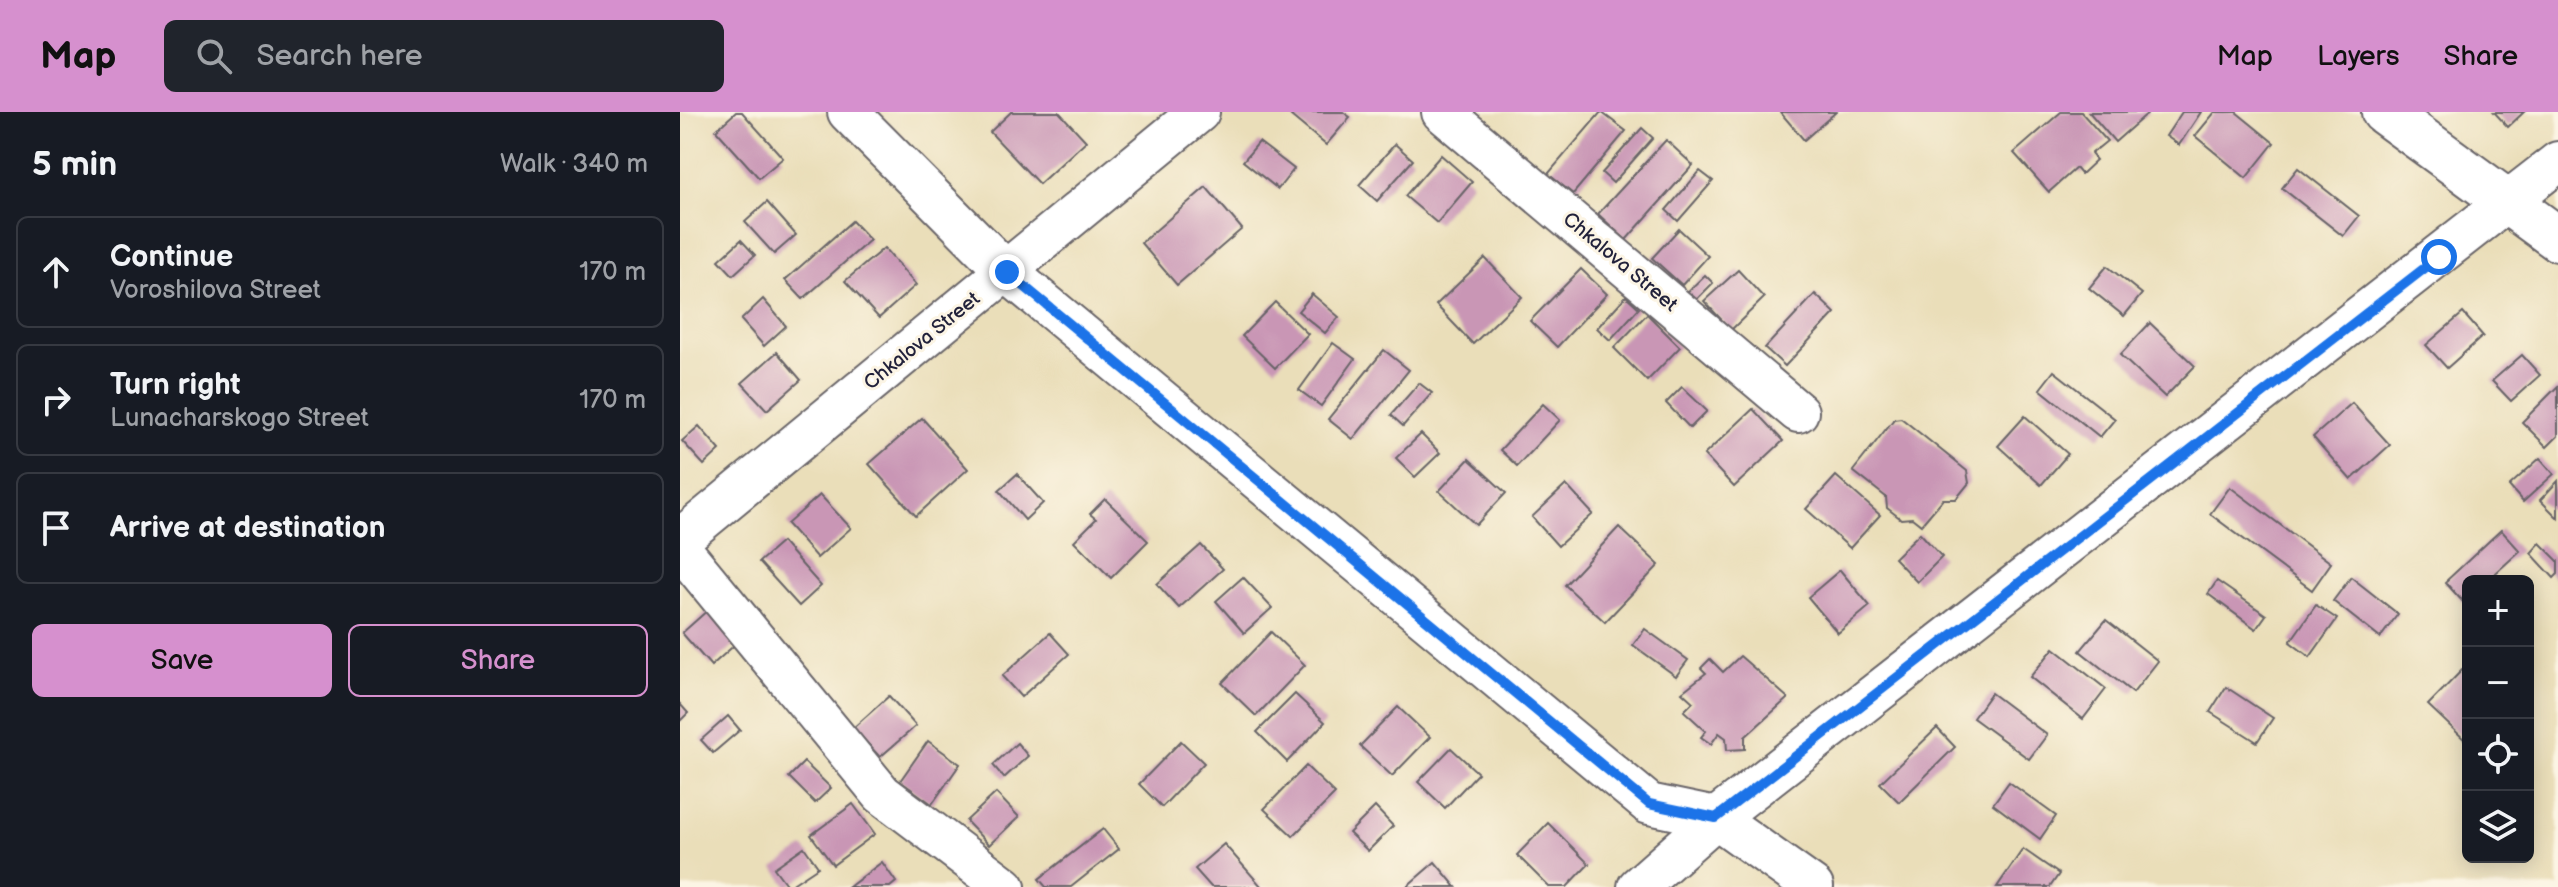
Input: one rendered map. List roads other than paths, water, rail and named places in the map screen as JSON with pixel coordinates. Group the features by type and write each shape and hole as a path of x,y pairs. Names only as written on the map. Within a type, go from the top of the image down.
{"main road":[{"path":"2384,112 2558,239"}],"street":[{"path":"848,112 1007,272 1649,804 1716,818 1813,887"},
{"name":"Chkalova Street","path":"680,539 1199,112"},
{"name":"Chkalova Street","path":"1442,112 1798,412"},
{"path":"1638,887 1716,818 2558,162"},
{"path":"680,548 882,794 1005,887"}]}
